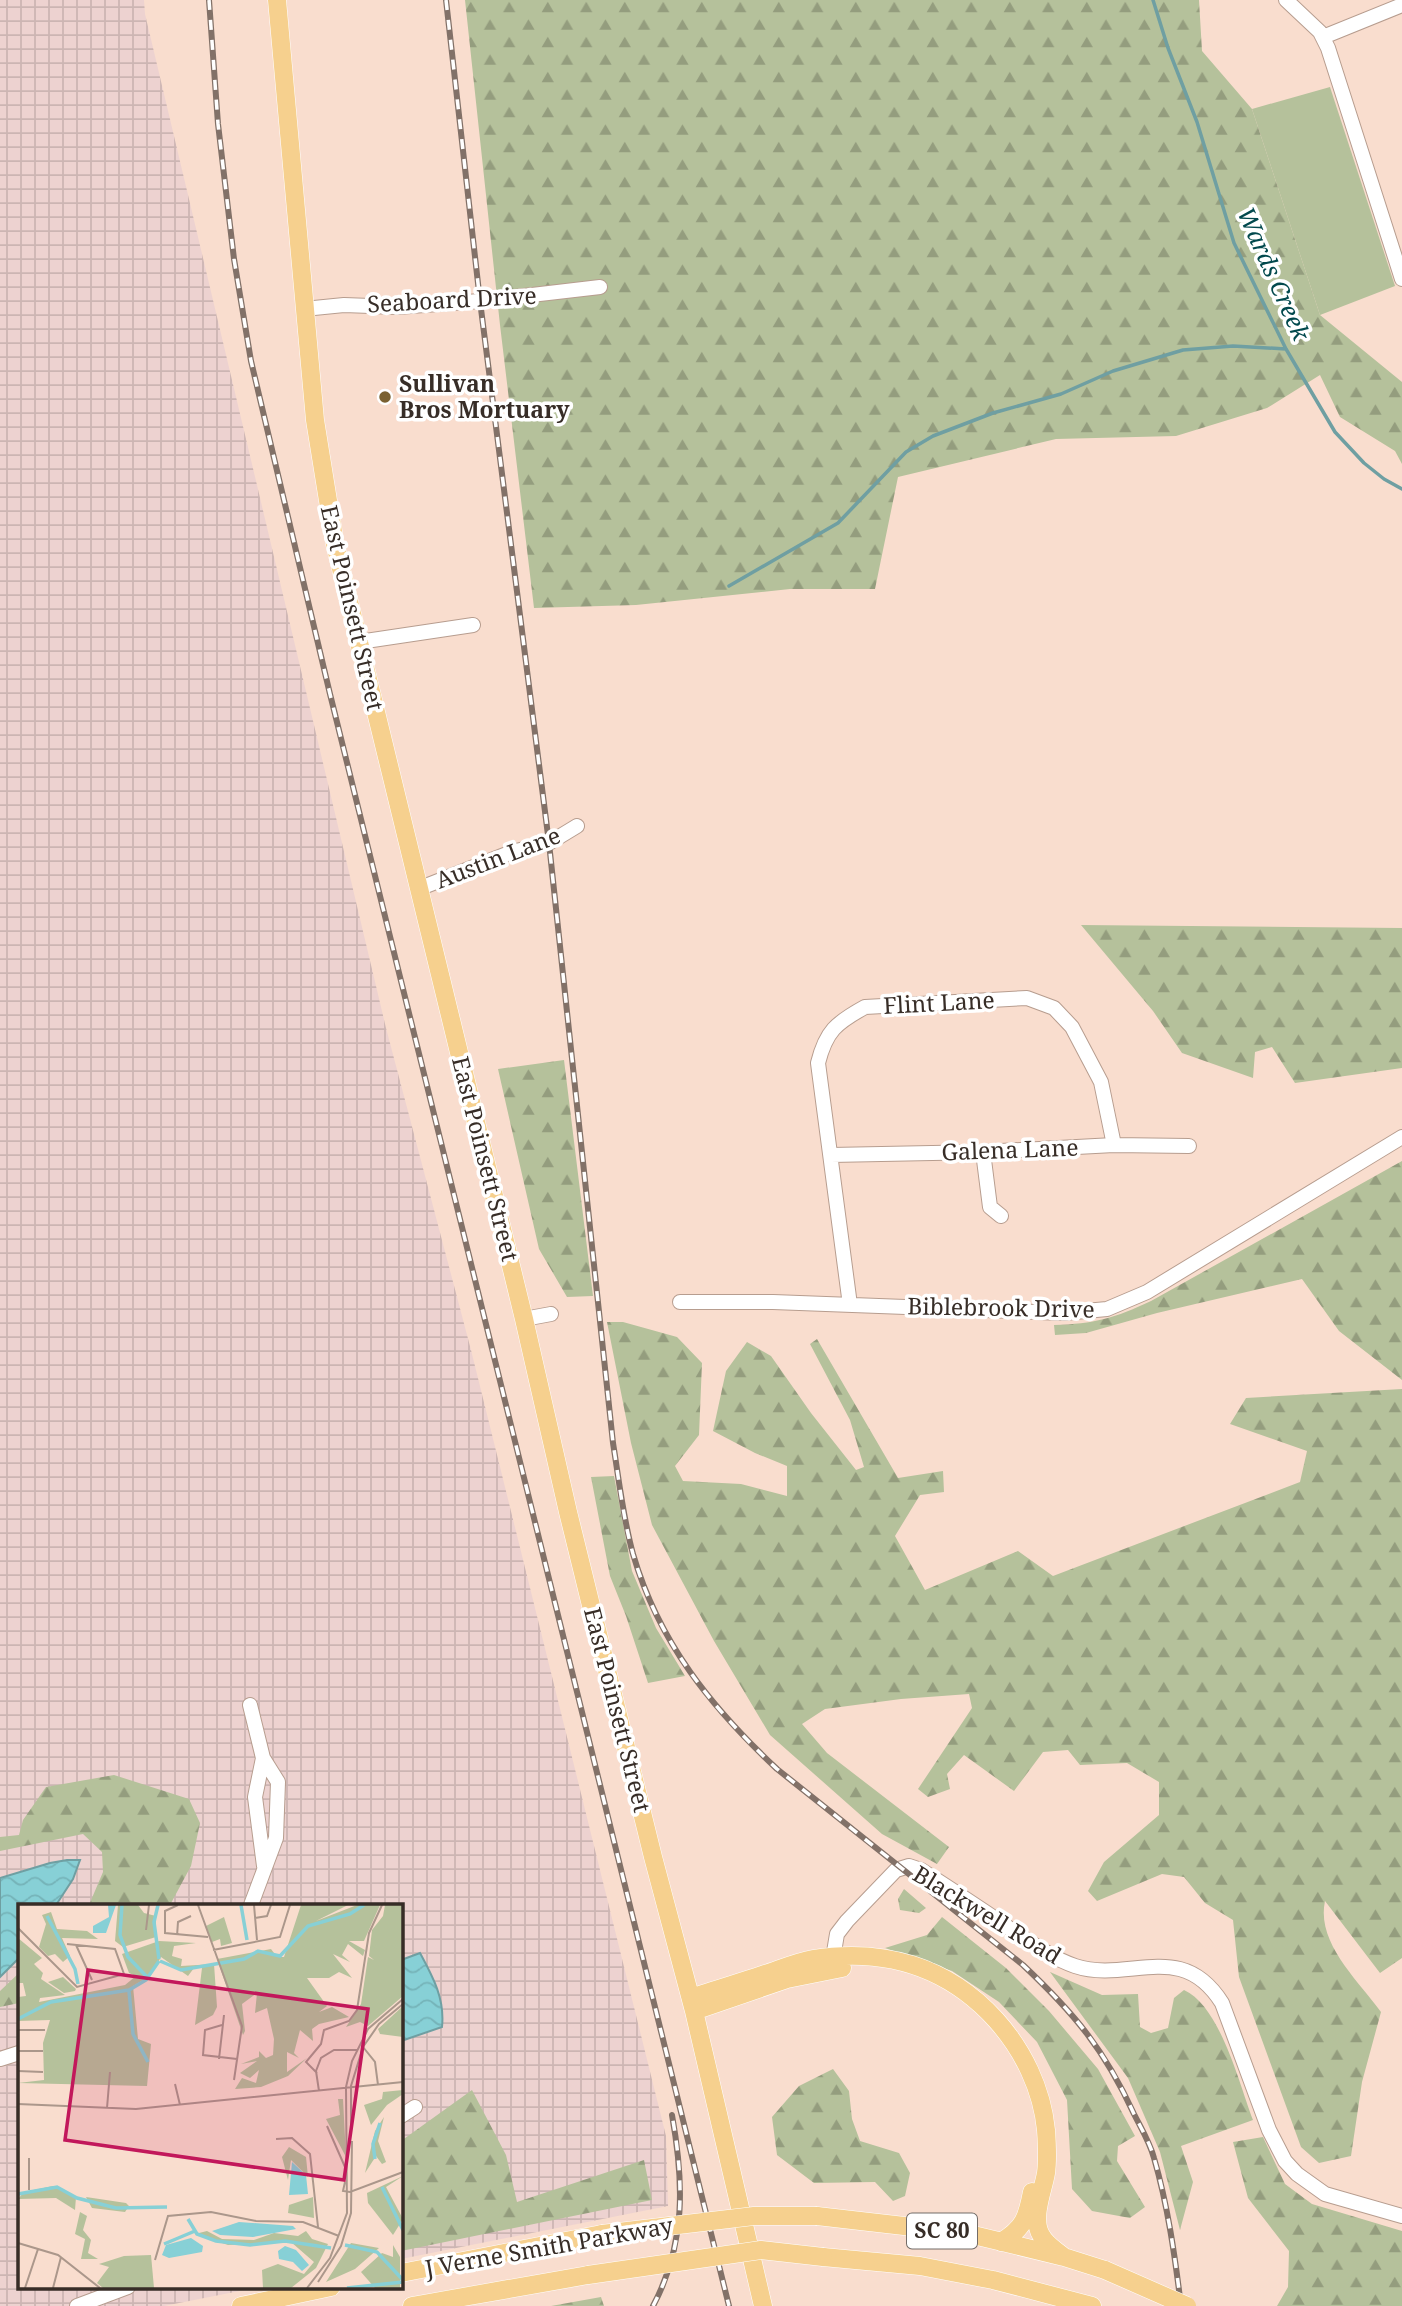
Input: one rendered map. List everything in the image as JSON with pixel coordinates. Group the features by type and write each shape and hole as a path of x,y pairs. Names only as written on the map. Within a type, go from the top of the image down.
{"main road":[{"name":"East Poinsett Street","path":"277,0 315,420 335,544 591,1606 692,2004 763,2306"},
{"path":"832,1964 849,1956 887,1958 936,1973 970,1994 1012,2040 1033,2077 1046,2128 1046,2171 1038,2212 1038,2230 1045,2242 1064,2257"},
{"path":"692,2004 811,1959 849,1968 883,1969 926,1981 970,2009 993,2030 1009,2052 1026,2087 1037,2133 1037,2165 1029,2205 1017,2232 1001,2242"},
{"name":"J Verne Smith Parkway","path":"402,2273 601,2234 754,2216 817,2216 965,2233 1064,2257 1105,2270 1187,2306"},
{"name":"J Verne Smith Parkway","path":"412,2306 589,2275 761,2250 920,2266 1090,2306"},
{"path":"1017,2287 1039,2306"},
{"path":"241,2306 326,2288"}],"street":[{"path":"1286,0 1323,37 1402,279"},
{"path":"1323,37 1402,5"},
{"name":"Seaboard Drive","path":"304,309 344,305 397,307 452,303 600,287"},
{"path":"359,642 473,625"},
{"name":"Austin Lane","path":"418,889 512,852 549,843 577,826"},
{"name":"Flint Lane","path":"849,1305 818,1063 823,1041 843,1019 865,1007 1027,998 1054,1007 1072,1027 1101,1082 1114,1145"},
{"name":"Biblebrook Drive","path":"680,1303 742,1301 1064,1313 1107,1308 1147,1292 1402,1137"},
{"name":"Galena Lane","path":"831,1155 983,1152 1114,1145 1189,1146"},
{"path":"983,1152 990,1207 1001,1216"},
{"path":"524,1320 551,1314"},
{"path":"250,1705 263,1758 278,1782 276,1838 251,1904"},
{"path":"263,1758 255,1797 265,1871"},
{"name":"Blackwell Road","path":"832,1964 837,1934 847,1921 896,1870 909,1866 921,1870 1030,1942 1073,1965 1093,1970 1166,1966 1189,1973 1208,1985 1222,2003 1269,2130 1276,2146 1291,2167 1310,2185 1325,2194 1402,2216"},
{"path":"0,2059 18,2053"},
{"path":"402,2115 415,2107"},
{"path":"77,2306 125,2288"}],"shaded area":[{"path":"0,0 144,0 145,14 386,1028 471,1350 666,2136 668,2206 402,2259 402,1904 18,1904 18,2288 255,2288 164,2306 0,2306"}],"green space":[{"path":"465,0 1199,0 1202,51 1252,109 1320,315 1402,382 1402,464 1395,451 1340,417 1320,375 1267,408 1176,436 1056,439 898,477 875,589 790,589 636,605 534,608"},
{"path":"1330,87 1395,286 1320,315 1252,109"},
{"path":"1081,925 1402,928 1402,1068 1295,1083 1272,1047 1255,1052 1253,1078 1182,1053 1153,1011"},
{"path":"564,1060 593,1296 567,1297 539,1249 498,1069"},
{"path":"1402,1161 1402,1380 1339,1331 1302,1279 1157,1313 1086,1333 1055,1335 1054,1325 1104,1319 1151,1301"},
{"path":"607,1322 623,1322 677,1337 702,1363 699,1435 675,1466 683,1481 741,1484 787,1496 787,1466 713,1431 726,1371 747,1342 771,1356 856,1470 864,1467 850,1420 810,1344 817,1339 898,1478 943,1471 944,1492 920,1495 895,1536 925,1590 1018,1551 1053,1576 1300,1482 1307,1451 1230,1424 1246,1398 1402,1389 1402,1958 1380,1973 1325,1901 1324,1917 1333,1946 1381,2012 1362,2082 1351,2156 1319,2163 1301,2147 1239,1977 1233,1920 1205,1903 1184,1877 1162,1874 1097,1901 1088,1891 1104,1862 1159,1815 1159,1782 1127,1763 1080,1765 1068,1750 1043,1752 1014,1791 964,1755 947,1774 950,1789 928,1797 918,1789 972,1708 969,1694 825,1709 802,1724 827,1753 949,1847 937,1864 882,1834 770,1735 714,1641 652,1525 631,1443"},
{"path":"614,1476 632,1571 656,1628 685,1676 648,1683 610,1576 591,1477"},
{"path":"114,1775 189,1799 200,1823 191,1866 171,1904 89,1904 103,1872 102,1852 83,1834 0,1851 0,1837 19,1835 23,1820 46,1787"},
{"path":"904,1889 926,1908 919,1913 900,1910 898,1899"},
{"path":"942,1917 1006,1968 1049,2011 1098,2069 1135,2136 1118,2146 1117,2161 1145,2207 1130,2218 1092,2211 1072,2189 1067,2100 1037,2042 999,2002 952,1971 885,1948 927,1935"},
{"path":"1050,1972 1102,1995 1138,1994 1140,2027 1151,2033 1168,2028 1174,1998 1184,1990 1197,1999 1218,2028 1253,2120 1181,2146 1193,2182 1180,2230 1160,2152 1128,2078"},
{"path":"18,1974 18,2003 0,2007 0,1991"},
{"path":"833,2069 849,2091 852,2119 860,2141 899,2153 910,2173 905,2196 893,2201 875,2182 814,2183 777,2155 772,2117 799,2086"},
{"path":"472,2090 506,2155 517,2202 644,2160 652,2200 402,2251 402,2140"},
{"path":"1263,2137 1285,2184 1312,2204 1402,2231 1402,2306 1277,2306 1288,2287 1289,2251 1248,2198 1233,2142"},
{"path":"601,2297 604,2306 551,2306"}],"water":[{"path":"80,1860 73,1879 57,1904 18,1904 18,1959 0,1977 0,1878 50,1863"},
{"path":"420,1953 440,1998 442,2027 402,2041 402,1960"}],"waterway":[{"name":"Wards Creek","path":"1153,0 1168,48 1197,122 1234,243 1286,349 1335,432 1364,463 1402,489"},
{"path":"729,586 838,523 906,452 933,436 993,413 1061,394 1113,371 1183,350 1233,346 1286,349"}],"railway":[{"path":"209,0 218,124 234,259 251,361 330,694 729,2306"},
{"path":"446,0 480,301 549,843 613,1443 633,1554 657,1616 673,1645 690,1672 730,1722 777,1769 1023,1965 1087,2034 1123,2091 1152,2152 1174,2250 1181,2306"},
{"path":"653,2306 664,2283 677,2236 679,2164 672,2115"}],"place":[{"name":"Sullivan Bros Mortuary","path":"385,397"}]}
